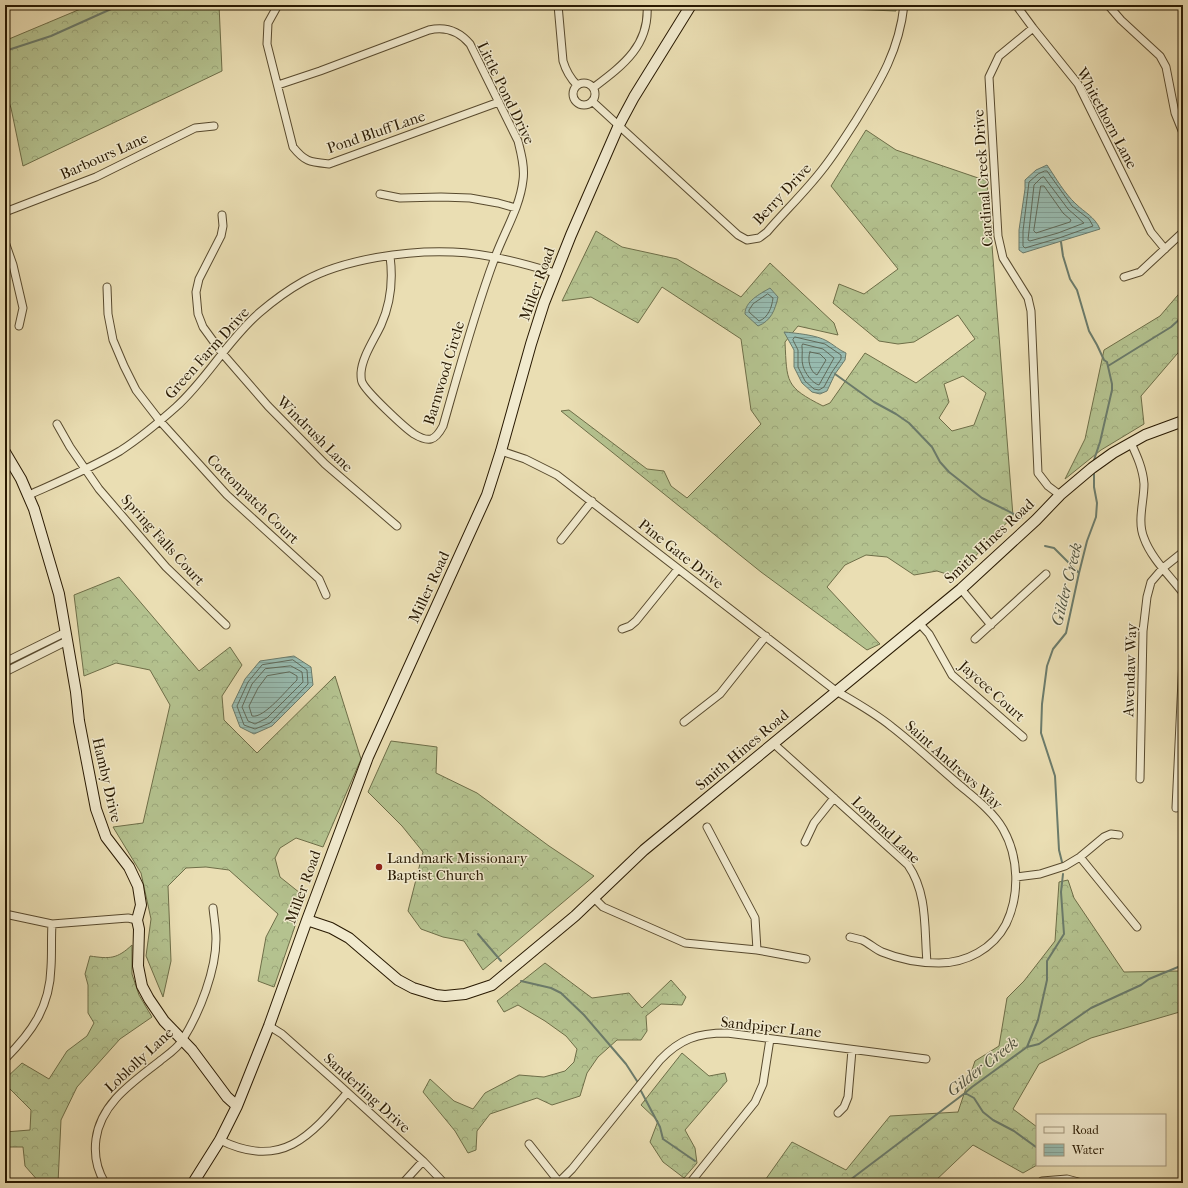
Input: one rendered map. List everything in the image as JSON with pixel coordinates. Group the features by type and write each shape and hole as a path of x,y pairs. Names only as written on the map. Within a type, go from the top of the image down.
{"street":[{"name":"Pond Bluff Lane","path":"278,5 268,23 267,44 293,147 301,157 314,163 329,164 499,102"},
{"path":"558,5 563,61 565,69 577,85"},
{"path":"593,88 624,63 638,46 644,34 647,22 648,5"},
{"name":"Miller Road","path":"193,1183 220,1140 237,1106 269,1026 368,757 494,477 531,344 555,274 619,125 652,66 691,5"},
{"name":"Berry Drive","path":"592,101 738,235 747,240 759,238 822,171 861,112 890,62 900,29 904,5"},
{"name":"Whitethorn Lane","path":"1016,5 1078,84 1151,232 1165,249"},
{"path":"1108,5 1121,20 1160,56 1166,67 1175,113 1183,133"},
{"name":"Little Pond Drive","path":"278,85 429,30 445,28 464,37 470,44 499,102 518,141 522,156 524,179 521,195 495,258"},
{"name":"Cardinal Creek Drive","path":"1033,28 999,56 989,77 998,236 1003,258 1028,298 1031,311 1038,473 1048,486 1060,495"},
{"path":"584,83 593,88 595,95 592,101 582,104 576,100 574,94 577,85 584,83"},
{"name":"Barbours Lane","path":"5,212 96,177 194,128 214,126"},
{"path":"380,194 400,198 470,198 516,208"},
{"name":"Windrush Lane","path":"222,215 223,226 221,236 199,279 196,292 198,314 203,327 222,353 268,406 325,464 397,526"},
{"path":"1124,277 1140,272 1183,232"},
{"path":"5,242 13,264 23,308 19,326"},
{"name":"Green Farm Drive","path":"29,495 85,469 121,450 160,421 193,390 239,333 258,314 279,297 305,281 341,266 390,256 425,252 454,252 495,258 529,265 555,274"},
{"name":"Barnwood Circle","path":"390,256 390,294 382,323 365,358 361,372 362,382 373,396 412,432 426,439 433,439 443,426 477,307 495,258"},
{"name":"Cottonpatch Court","path":"107,287 108,314 113,340 136,390 160,421 227,495 319,579 326,595"},
{"name":"Smith Hines Road","path":"307,920 331,928 349,938 398,980 412,988 436,995 454,995 465,994 492,985 575,916 644,850 960,589 1025,530 1060,495 1092,468 1113,453 1145,435 1183,421"},
{"name":"Spring Falls Court","path":"57,424 99,489 166,567 226,625"},
{"path":"1131,443 1142,467 1144,484 1140,523 1143,537 1150,552 1183,593"},
{"name":"Pine Gate Drive","path":"501,451 525,459 547,469 592,501 836,691"},
{"name":"Hamby Drive","path":"5,452 21,478 29,495 39,522 59,594 76,692 79,721 96,809 106,837 129,867 140,892 140,905 137,920 139,929 138,966 142,986 164,1020 192,1050 227,1097 237,1106"},
{"path":"561,540 592,501"},
{"name":"Awendaw Way","path":"1140,779 1143,631 1147,597 1151,582 1163,568 1183,552"},
{"path":"622,629 636,622 678,568"},
{"path":"975,639 1046,574"},
{"path":"960,589 991,625"},
{"name":"Jaycee Court","path":"919,623 929,634 952,675 1023,737"},
{"path":"5,662 67,636"},
{"path":"5,672 67,636"},
{"path":"684,722 720,694 766,636"},
{"path":"1176,808 1183,659"},
{"name":"Saint Andrews Way","path":"836,691 892,726 993,815 1002,827 1009,842 1016,877 1013,909 1003,929 995,940 978,953 965,959 950,962 927,962 906,959 876,950 861,940 850,937"},
{"name":"Lomond Lane","path":"774,744 900,857 913,872 917,880 922,899 927,962"},
{"path":"805,842 814,823 834,798"},
{"path":"707,827 755,918 757,950"},
{"path":"1016,877 1040,874 1058,869 1080,857 1104,837 1111,834 1120,835"},
{"path":"1080,857 1137,927"},
{"path":"594,898 603,907 685,943 757,950 806,959"},
{"name":"Loblolly Lane","path":"105,1183 99,1170 95,1149 98,1127 108,1108 118,1096 183,1040 200,1005 212,967 216,938 213,908"},
{"path":"5,914 52,924 128,918 137,920"},
{"path":"5,1060 33,1027 47,998 51,968 52,924"},
{"name":"Sanderling Drive","path":"269,1026 282,1034 348,1093 423,1161 444,1183"},
{"name":"Sandpiper Lane","path":"559,1183 660,1060 676,1045 694,1037 714,1033 727,1034 926,1059"},
{"path":"690,1183 755,1102 763,1084 770,1039"},
{"path":"838,1113 844,1107 848,1097 852,1050"},
{"path":"220,1140 231,1146 249,1151 270,1151 289,1147 310,1133 348,1093"},
{"path":"529,1144 559,1183"},
{"path":"403,1183 423,1161"},
{"path":"1042,1182 1067,1179 1082,1183"}],"green space":[{"path":"90,5 219,5 222,71 23,166 11,108 5,91 5,39 9,39"},
{"path":"820,5 896,5 896,11 822,8"},
{"path":"866,130 896,150 987,181 1013,516 968,564 953,576 937,571 914,575 887,557 866,555 845,565 827,587 880,644 867,650 761,572 561,411 569,410 647,469 664,471 671,486 687,498 761,424 751,410 741,339 662,287 638,323 591,297 562,301 596,231 622,247 677,259 741,297 770,263 834,323 838,335 798,326 785,342 786,366 790,382 801,394 823,406 830,403 865,353 916,383 975,339 958,315 914,342 898,344 879,341 833,303 839,284 864,294 898,269 831,186","holes":["963,376 986,393 974,425 952,431 939,418 949,402 944,384"]},
{"path":"1183,289 1183,347 1141,396 1144,424 1101,450 1065,479 1085,439 1104,350 1160,316"},
{"path":"119,577 199,671 230,647 242,665 222,696 224,720 257,753 335,676 361,759 323,847 296,838 280,848 275,858 280,877 305,897 274,987 258,981 266,937 278,914 229,870 206,867 186,868 168,886 171,961 163,997 146,956 151,919 141,873 113,827 143,823 170,705 150,670 116,663 84,676 74,595"},
{"path":"391,741 437,747 436,773 477,793 549,846 594,876 483,970 464,941 443,937 421,929 408,911 423,852 402,826 368,792"},
{"path":"1068,880 1074,898 1124,972 1182,971 1183,1011 1091,1038 1039,1064 1013,1109 1036,1126 1036,1166 1023,1173 973,1145 933,1183 763,1183 792,1142 846,1170 890,1116 958,1112 975,1061 999,1046 1007,998 1024,981 1055,941 1059,882"},
{"path":"132,945 132,974 139,995 152,1017 120,1039 77,1087 61,1120 58,1183 40,1183 25,1166 23,1147 5,1147 5,1132 30,1130 31,1110 5,1084 5,1079 22,1063 49,1079 67,1051 87,1036 94,1023 88,1013 88,985 85,974 90,956 103,958 113,957 127,950"},
{"path":"545,963 592,998 629,993 642,1008 671,980 686,997 682,1005 661,1004 646,1016 647,1031 641,1040 617,1040 598,1057 587,1073 580,1096 552,1105 537,1098 490,1114 477,1131 476,1150 468,1153 455,1131 423,1092 430,1079 454,1101 473,1109 485,1093 519,1075 544,1077 565,1071 574,1062 577,1049 566,1036 545,1021 518,1005 504,1012 497,1001"},
{"path":"682,1053 709,1076 725,1073 727,1081 685,1130 695,1148 697,1163 684,1178 663,1162 650,1142 658,1121 641,1105"}],"water":[{"path":"1047,165 1068,195 1092,218 1100,229 1023,253 1019,250 1019,230 1025,180 1036,170"},
{"path":"770,288 778,297 772,314 766,321 758,326 745,314 746,309 754,298"},
{"path":"784,332 818,337 846,353 845,360 835,374 827,391 820,394 812,392 802,383 794,367 794,350"},
{"path":"294,656 311,667 313,685 272,726 254,734 240,727 232,706 245,679 260,661"}],"waterway":[{"path":"5,51 51,36 120,5"},
{"path":"1061,242 1063,256 1070,279 1077,290 1089,331 1104,360 1107,362 1112,384 1112,390 1100,442 1094,460"},
{"name":"Gilder Creek","path":"1108,366 1171,327 1183,316"},
{"path":"835,374 874,402 909,423 932,447 940,462 949,472 982,498 1022,518"},
{"name":"Gilder Creek","path":"1062,862 1059,850 1055,776 1041,733 1042,704 1047,666 1053,649 1066,633 1087,541 1096,517 1097,503 1094,487 1094,473"},
{"path":"1045,546 1054,548 1079,573"},
{"name":"Gilder Creek","path":"846,1183 1027,1047 1038,1020 1047,980 1047,961 1064,934 1061,892 1063,874"},
{"path":"478,934 501,961"},
{"path":"1027,1047 1039,1044 1091,1008 1141,985 1149,979 1183,965"},
{"path":"521,981 551,988 561,993 584,1015 626,1064 637,1081"},
{"path":"641,1091 660,1127 663,1139 695,1161"},
{"path":"965,1093 974,1098 983,1112 993,1120 1014,1131 1036,1147"}],"place":[{"name":"Landmark Missionary Baptist Church","path":"379,867"}]}
